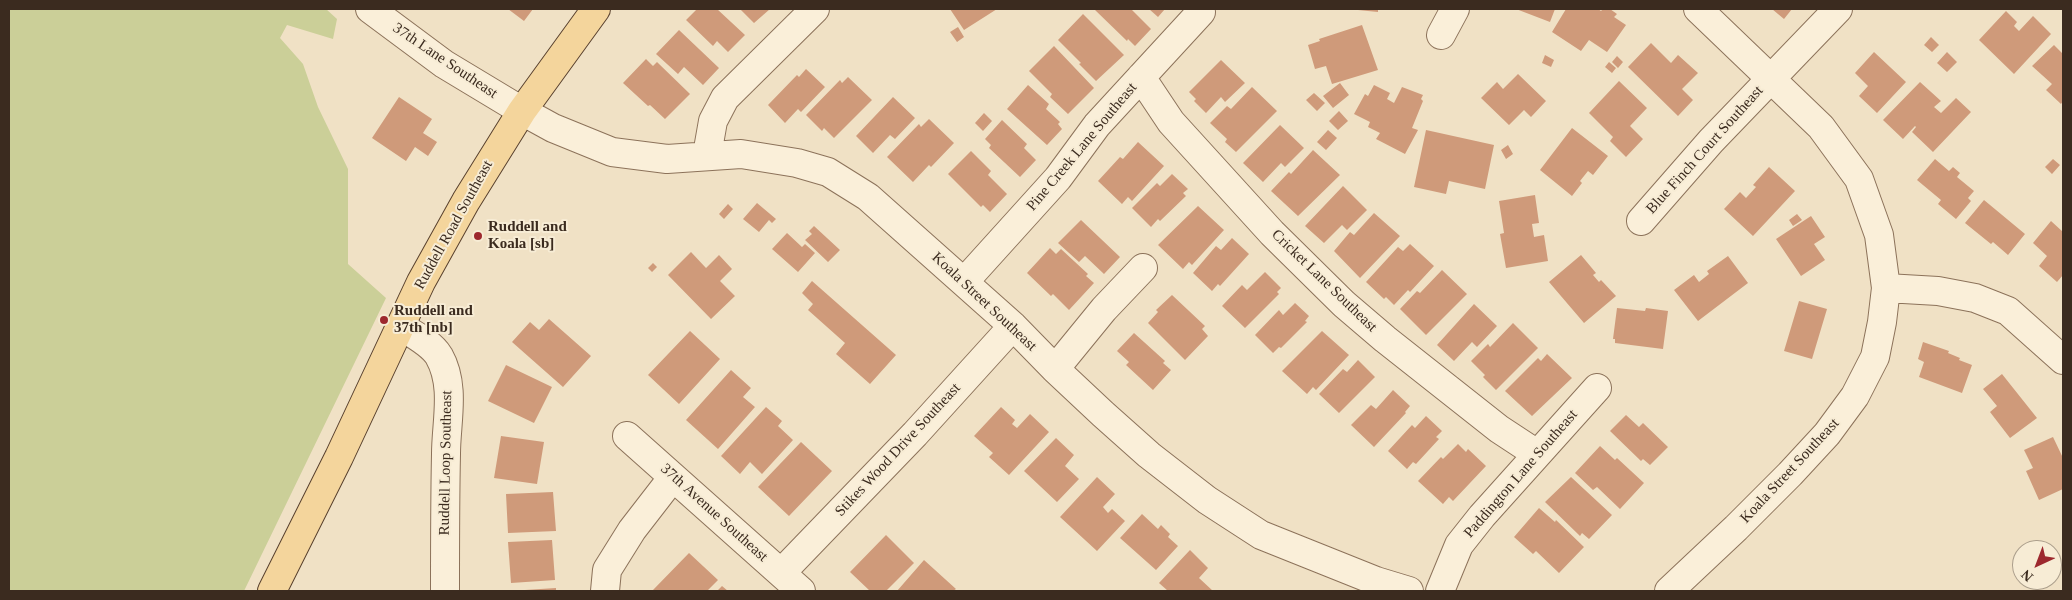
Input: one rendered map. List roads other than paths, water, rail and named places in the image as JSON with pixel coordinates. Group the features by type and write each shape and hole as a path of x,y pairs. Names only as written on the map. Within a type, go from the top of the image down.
{"main road":[{"name":"Ruddell Road Southeast","path":"272,591 339,457 421,282 466,201 522,111 596,9"}],"street":[{"name":"37th Lane Southeast","path":"370,9 444,64 522,111"},
{"path":"707,155 713,121 726,98 815,9"},
{"path":"1440,35 1455,9"},
{"name":"Koala Street Southeast","path":"1676,589 1790,474 1827,434 1855,396 1875,357 1886,288 1879,235 1859,178 1821,128 1698,9"},
{"name":"Blue Finch Court Southeast","path":"1640,221 1711,141 1838,9"},
{"name":"Pine Creek Lane Southeast","path":"964,282 1058,178 1097,125 1200,12"},
{"name":"Cricket Lane Southeast","path":"1141,77 1171,122 1272,233 1344,304 1499,430 1538,454"},
{"name":"Koala Street Southeast","path":"522,111 553,128 612,152 667,159 740,154 798,163 828,172 868,197 1013,326 1055,369 1149,454 1207,500 1262,535 1376,581 1409,591"},
{"path":"1055,369 1104,309 1143,268"},
{"path":"1886,288 1938,291 1975,298 1992,304 2008,311 2063,360"},
{"name":"Ruddell Loop Southeast","path":"400,326 425,342 438,356 447,381 449,395 446,452 445,591"},
{"name":"Stikes Wood Drive Southeast","path":"781,573 915,434 1013,326"},
{"name":"Paddington Lane Southeast","path":"1440,591 1459,545 1482,516 1597,388"},
{"name":"37th Avenue Southeast","path":"627,436 801,591"},
{"path":"604,591 607,570 632,530 673,477"}],"place":[{"name":"Ruddell and Koala [sb]","path":"478,236"},
{"name":"Ruddell and 37th [nb]","path":"384,320"}]}
